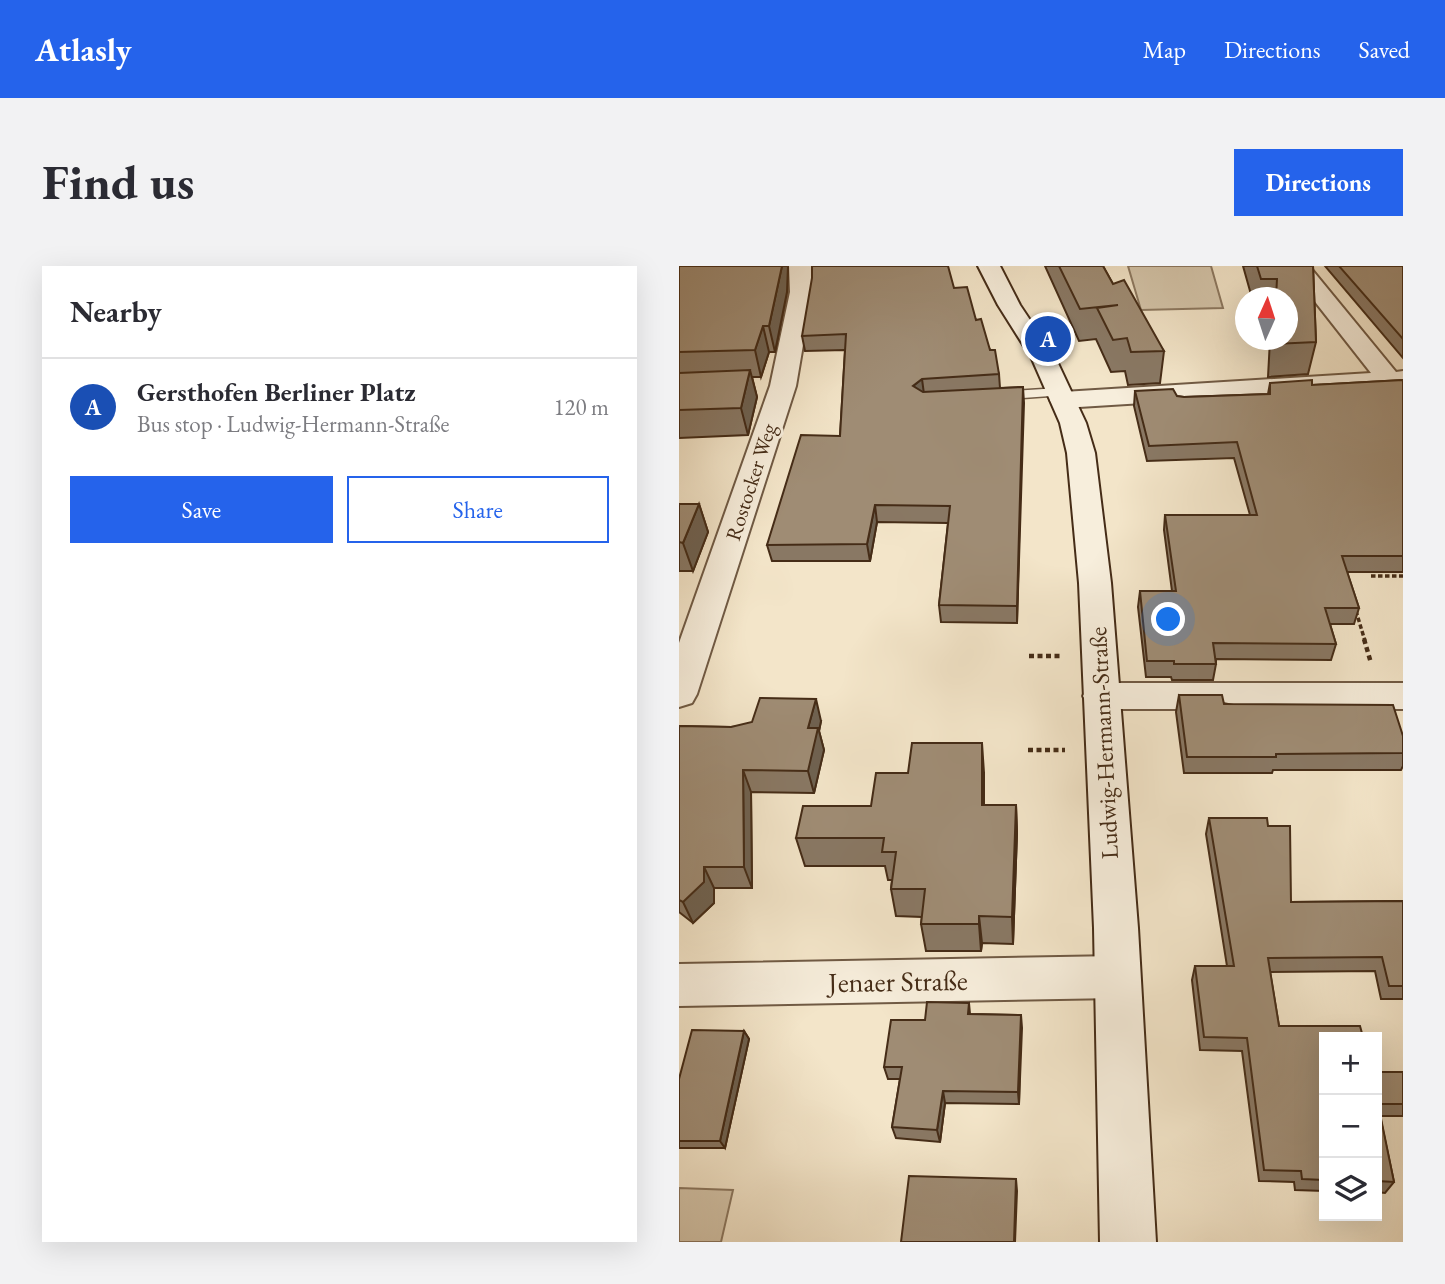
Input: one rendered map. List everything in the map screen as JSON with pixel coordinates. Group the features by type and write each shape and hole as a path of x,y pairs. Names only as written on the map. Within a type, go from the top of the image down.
{"street":[{"name":"Rostocker Weg","path":"679,694 694,609 772,387 801,292 800,266"},
{"name":"Ludwig-Hermann-Straße","path":"989,266 1009,305 1044,359 1073,424 1082,465 1092,548 1101,696 1117,977 1128,1242"},
{"path":"1298,266 1396,379"},
{"path":"1061,396 1396,379"},
{"path":"1101,696 1392,696"},
{"name":"Jenaer Straße","path":"679,985 1117,977"}],"lane":[{"path":"978,398 1061,396"}],"path":[{"path":"1371,576 1403,576"},
{"path":"1354,606 1392,696"}],"shaded area":[{"path":"1128,266 1211,266 1223,308 1141,310"},
{"path":"679,1188 733,1190 721,1242 679,1242"}],"building":[{"path":"679,266 782,266 769,326 763,326 755,350 679,352"},
{"path":"812,266 948,266 954,288 967,287 976,320 981,319 990,350 995,350 999,374 922,379 913,386 923,392 1023,387 1017,606 939,605 950,506 875,505 867,544 767,545 801,435 840,436 846,334 802,336"},
{"path":"1059,266 1103,266 1113,284 1124,280 1164,351 1131,352 1127,338 1113,340 1097,308 1118,305 1080,309"},
{"path":"1257,266 1313,266 1316,342 1298,343 1298,287 1277,287 1277,279 1261,279"},
{"path":"1339,266 1403,266 1403,339"},
{"path":"750,370 741,408 679,410 679,373"},
{"path":"1312,380 1312,385 1403,380 1403,556 1342,556 1359,608 1325,608 1336,644 1213,643 1216,664 1147,661 1140,591 1176,591 1165,515 1257,515 1237,442 1149,446 1135,391 1173,389 1177,396 1184,397 1270,394 1270,383"},
{"path":"679,504 699,504 683,543 679,542"},
{"path":"1179,695 1222,695 1224,704 1393,705 1403,736 1403,753 1187,757"},
{"path":"760,698 816,699 808,728 818,728 808,771 743,770 744,867 704,867 704,882 683,902 679,900 679,726 731,727 752,722"},
{"path":"912,743 982,743 982,805 1016,805 1012,917 979,916 979,924 921,924 925,889 891,889 896,852 882,852 884,838 796,838 803,806 871,806 876,773 908,773"},
{"path":"1209,818 1267,818 1268,826 1290,826 1291,902 1403,901 1403,986 1389,986 1382,957 1268,958 1279,1026 1360,1026 1362,1032 1319,1032 1319,1180 1302,1179 1301,1171 1264,1170 1247,1038 1204,1037 1195,966 1234,966"},
{"path":"927,1002 969,1003 968,1014 1021,1015 1018,1092 943,1091 937,1130 892,1127 902,1067 884,1067 891,1020 925,1020"},
{"path":"692,1030 744,1031 720,1141 679,1141 679,1079"},
{"path":"1382,1072 1403,1072 1403,1104 1382,1104"},
{"path":"1382,1124 1394,1182 1382,1181"},
{"path":"909,1176 1016,1179 1014,1242 901,1242"}],"place":[{"name":"Gersthofen Berliner Platz","path":"1048,339"}]}
